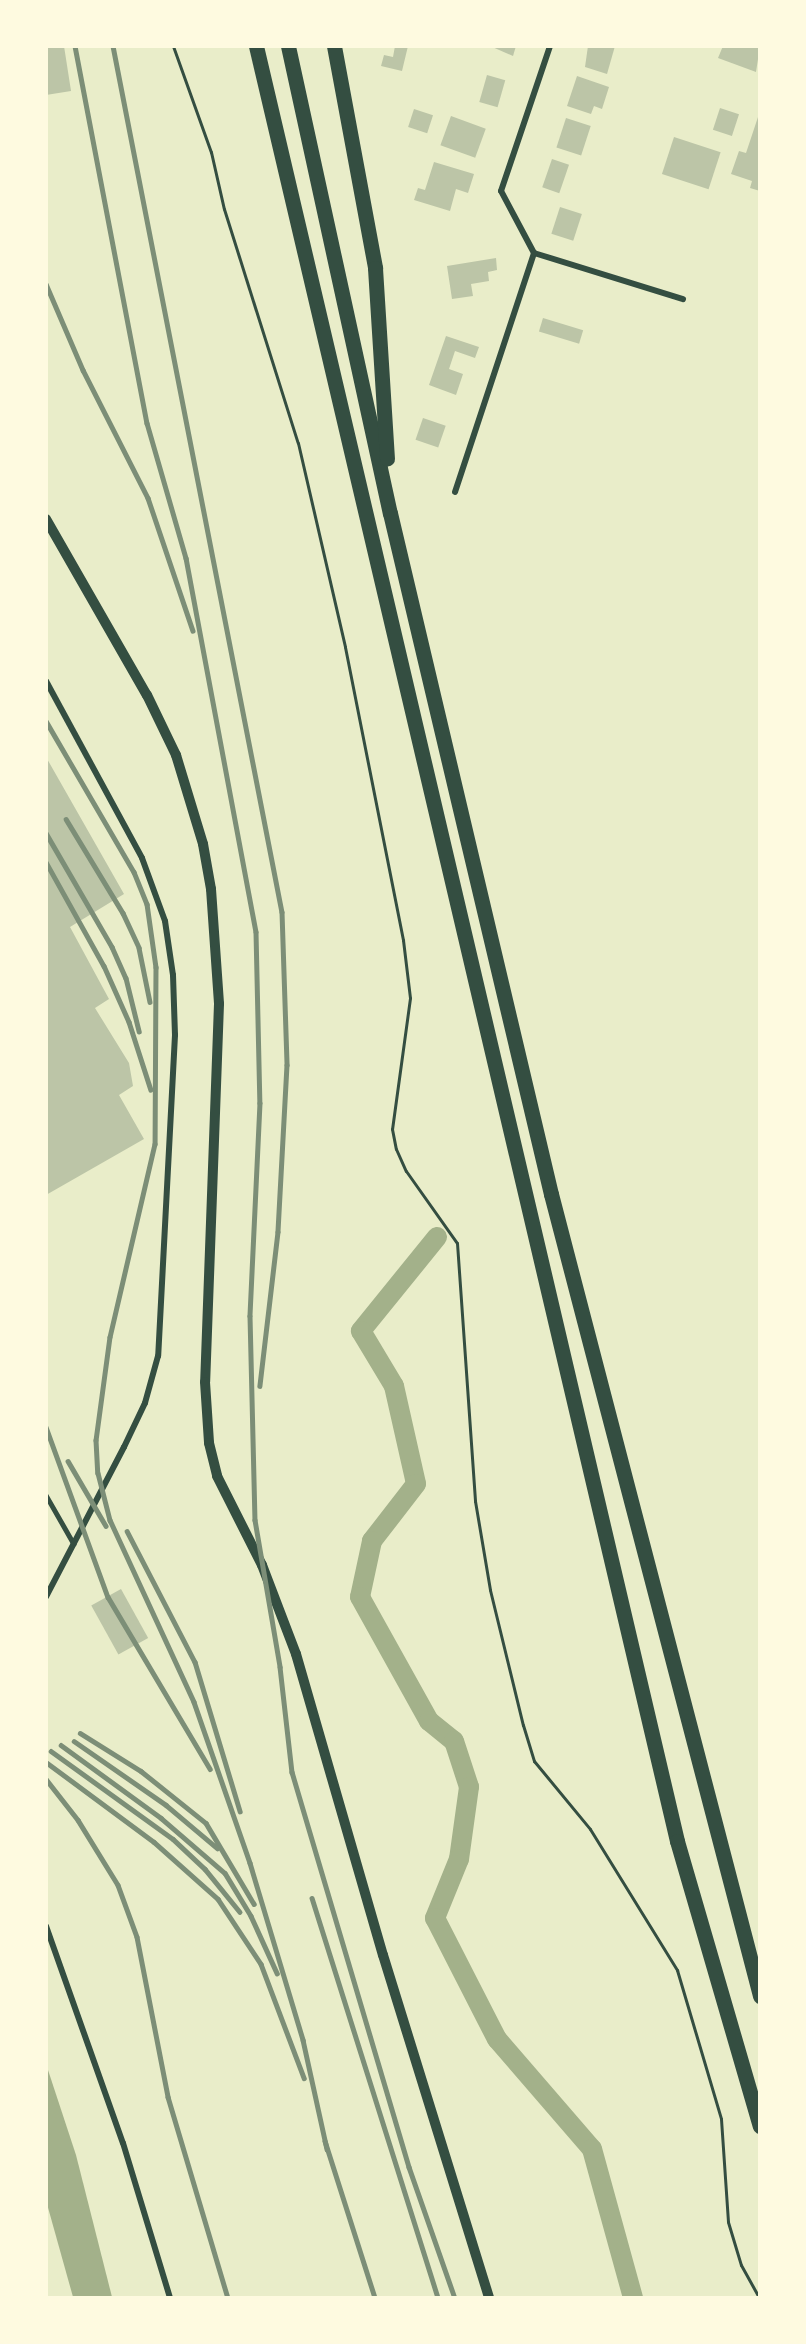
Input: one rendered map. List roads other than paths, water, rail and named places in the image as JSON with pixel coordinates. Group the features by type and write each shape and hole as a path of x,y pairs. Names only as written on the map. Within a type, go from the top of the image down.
{"highway":[{"path":"256,46 674,1829 759,2126"},
{"path":"288,46 390,513 551,1194 759,1996"},
{"path":"334,46 375,268 390,513"}],"street":[{"path":"550,46 501,191 534,253 683,299"},
{"path":"455,492 534,253"},
{"path":"46,519 147,695 176,754 191,797 211,890 219,1004 205,1382 209,1443 218,1476 262,1565 296,1654 383,1955 489,2298"},
{"path":"46,681 142,858 165,921 173,975 172,1118 158,1356 144,1403 46,1596"},
{"path":"46,1926 123,2143 170,2298"}],"lane":[{"path":"46,1495 74,1544"}],"waterway":[{"path":"437,1237 361,1331 394,1386 416,1484 372,1541 360,1597 429,1721 454,1741 469,1787 459,1859 435,1918 497,2039 592,2149 633,2298"}],"railway":[{"path":"75,46 147,423 186,558 256,932 260,1103 250,1316 255,1520 280,1667 292,1772 409,2167 455,2298"},
{"path":"113,46 282,912 287,1065 278,1232 260,1386"},
{"path":"46,284 83,370 148,498 193,631"},
{"path":"46,721 134,872 147,904 156,967 155,1144 110,1337 96,1440 98,1473 110,1520 194,1702 250,1863 303,2040 327,2149"},
{"path":"66,819 123,913 139,948 150,1002"},
{"path":"46,833 112,947 126,978 139,1031"},
{"path":"46,862 104,966 129,1022 151,1090"},
{"path":"46,1427 108,1597 210,1769"},
{"path":"68,1461 106,1526"},
{"path":"127,1531 195,1662 240,1811"},
{"path":"80,1733 141,1771 206,1823 254,1904"},
{"path":"74,1741 166,1805 217,1848"},
{"path":"61,1745 161,1818 225,1873 251,1916 277,1973"},
{"path":"51,1751 173,1839 205,1869 240,1912"},
{"path":"46,1762 154,1842 218,1899 261,1964 304,2078"},
{"path":"46,1779 78,1820 118,1885 137,1937 168,2097 228,2298"},
{"path":"312,1898 438,2298"},
{"path":"325,2141 375,2298"}]}
